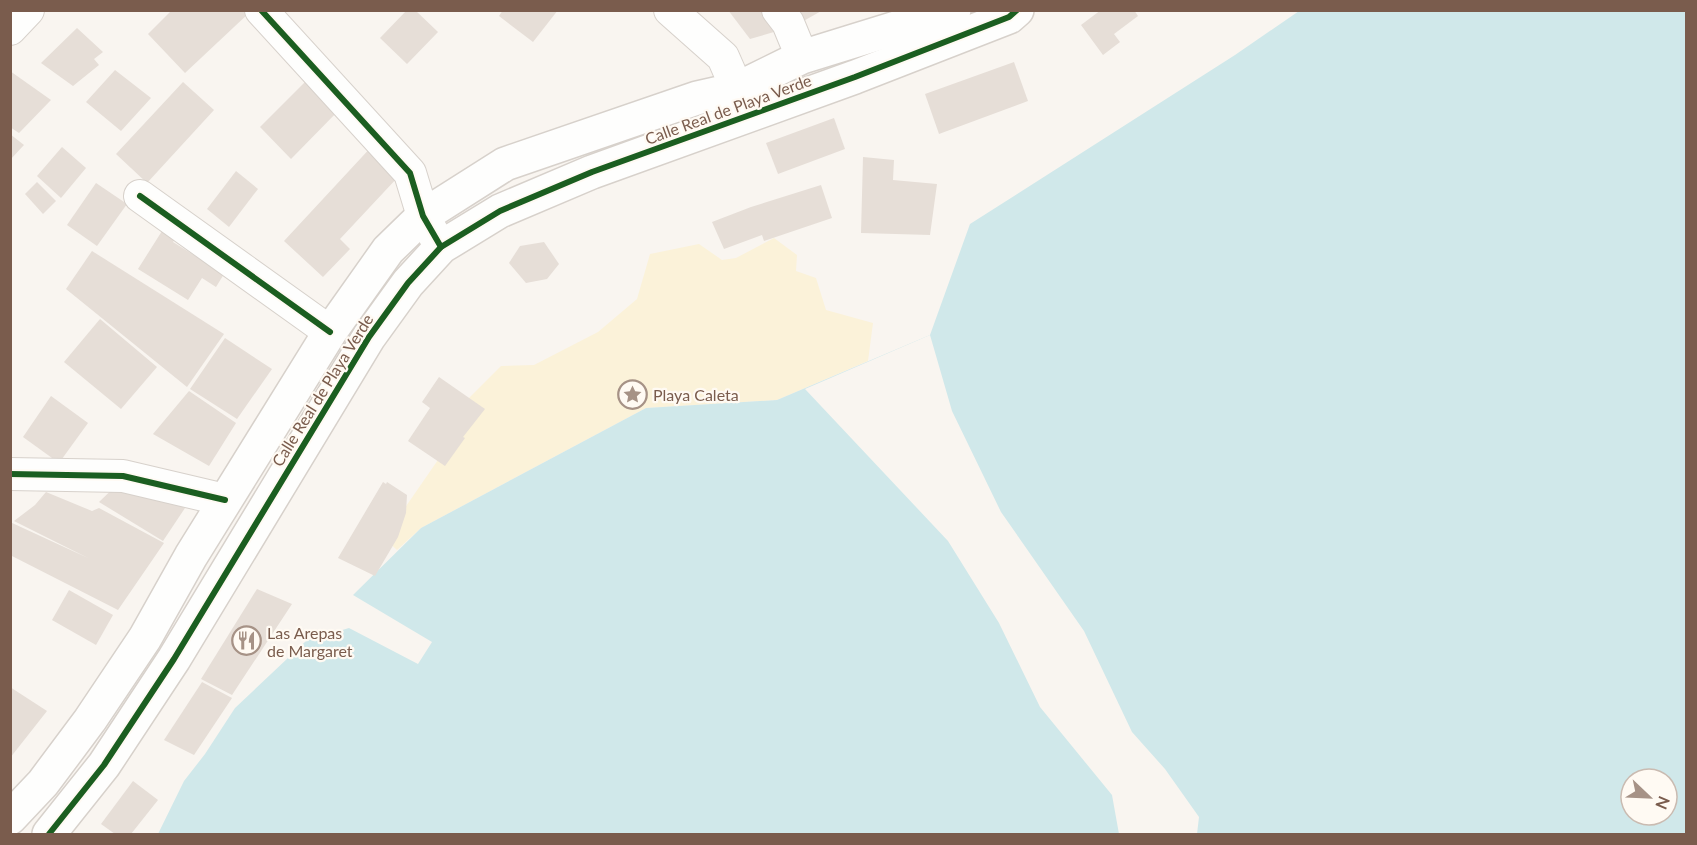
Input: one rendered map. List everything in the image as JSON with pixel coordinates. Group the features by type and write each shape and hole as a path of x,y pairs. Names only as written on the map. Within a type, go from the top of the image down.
{"street":[{"path":"10,29 28,10"},
{"path":"261,10 410,173 423,216 441,247"},
{"path":"670,10 723,57 740,103"},
{"path":"778,10 788,23 802,57"},
{"name":"Calle Real de Playa Verde","path":"49,834 104,765 174,659 369,337 408,283 441,247 500,211 592,172 740,103 802,57 954,10"},
{"name":"Calle Real de Playa Verde","path":"10,818 43,783 90,720 145,638 225,500 330,332 388,250 423,216 505,164 697,98 740,103 855,77 1009,16 1017,10"},
{"path":"140,196 330,332"},
{"path":"10,474 123,477 225,500"}],"sand":[{"name":"Playa Caleta","path":"774,238 797,255 796,271 816,278 826,310 873,323 868,361 777,400 646,408 421,528 397,550 384,538 476,405 467,400 501,366 534,365 598,332 637,299 650,254 699,244 722,260 736,258"}],"water":[{"path":"1299,11 1686,11 1686,834 158,834 184,781 235,708 306,641 349,628 418,664 432,642 353,595 421,528 646,408 777,400 930,335 970,224 1235,55"}],"pier":[{"path":"930,335 952,411 1001,512 1084,631 1132,732 1165,769 1199,817 1197,834 1119,834 1112,795 1040,707 999,623 948,541 805,389"}],"building":[{"path":"172,10 249,10 250,12 185,73 148,34"},
{"path":"407,10 415,10 438,32 407,64 380,38"},
{"path":"503,10 558,10 533,42 499,16"},
{"path":"728,10 772,10 784,29 750,39"},
{"path":"794,10 823,10 800,23"},
{"path":"1101,10 1134,10 1138,16 1114,34 1120,42 1103,55 1081,25"},
{"path":"77,28 103,52 94,59 99,65 73,86 41,63"},
{"path":"1014,62 1028,101 939,134 925,94"},
{"path":"115,70 151,98 121,131 86,102"},
{"path":"10,71 51,100 19,133 10,127"},
{"path":"310,77 341,108 291,159 260,127"},
{"path":"183,82 214,110 147,183 116,154"},
{"path":"834,118 845,149 778,174 766,143"},
{"path":"10,134 24,145 10,160"},
{"path":"374,144 398,177 340,239 350,249 323,277 284,241"},
{"path":"62,147 86,168 61,198 37,176"},
{"path":"863,157 894,160 893,180 937,184 930,235 861,233"},
{"path":"236,171 258,189 229,227 207,209"},
{"path":"37,182 56,201 43,214 25,194"},
{"path":"96,183 127,204 97,246 67,225"},
{"path":"821,185 832,218 764,241 762,235 724,249 712,222"},
{"path":"162,231 175,239 173,242 224,274 216,287 202,278 188,300 138,269"},
{"path":"544,242 559,264 547,279 526,283 509,263 520,246"},
{"path":"92,251 224,334 187,387 66,289"},
{"path":"100,319 157,367 121,409 64,362"},
{"path":"225,338 272,369 237,419 190,389"},
{"path":"439,377 485,409 463,437 465,438 445,466 408,441 430,408 422,402"},
{"path":"189,391 236,423 209,466 153,434"},
{"path":"51,396 88,423 59,463 23,437"},
{"path":"121,481 185,508 163,541 99,502"},
{"path":"383,482 386,484 387,482 407,495 406,513 398,537 375,576 338,558"},
{"path":"46,492 92,511 99,508 164,543 118,610 10,555 10,522 88,558 14,521 35,505"},
{"name":"Las Arepas de Margaret","path":"257,589 292,604 232,695 201,679"},
{"path":"69,590 113,615 96,645 52,620"},
{"path":"202,682 232,698 194,755 164,740"},
{"path":"10,687 47,711 10,758"},
{"path":"133,781 158,800 131,834 115,834 101,824"}],"cycle path":[{"path":"261,10 410,173 423,216 441,247"},
{"path":"49,834 104,765 174,659 369,337 408,283 441,247 500,211 592,172 855,77 1009,17 1017,10"},
{"path":"140,196 330,332"},
{"path":"10,474 123,476 225,500"}],"place":[{"name":"Playa Caleta","path":"632,394"},
{"name":"Las Arepas de Margaret","path":"246,641"}]}
